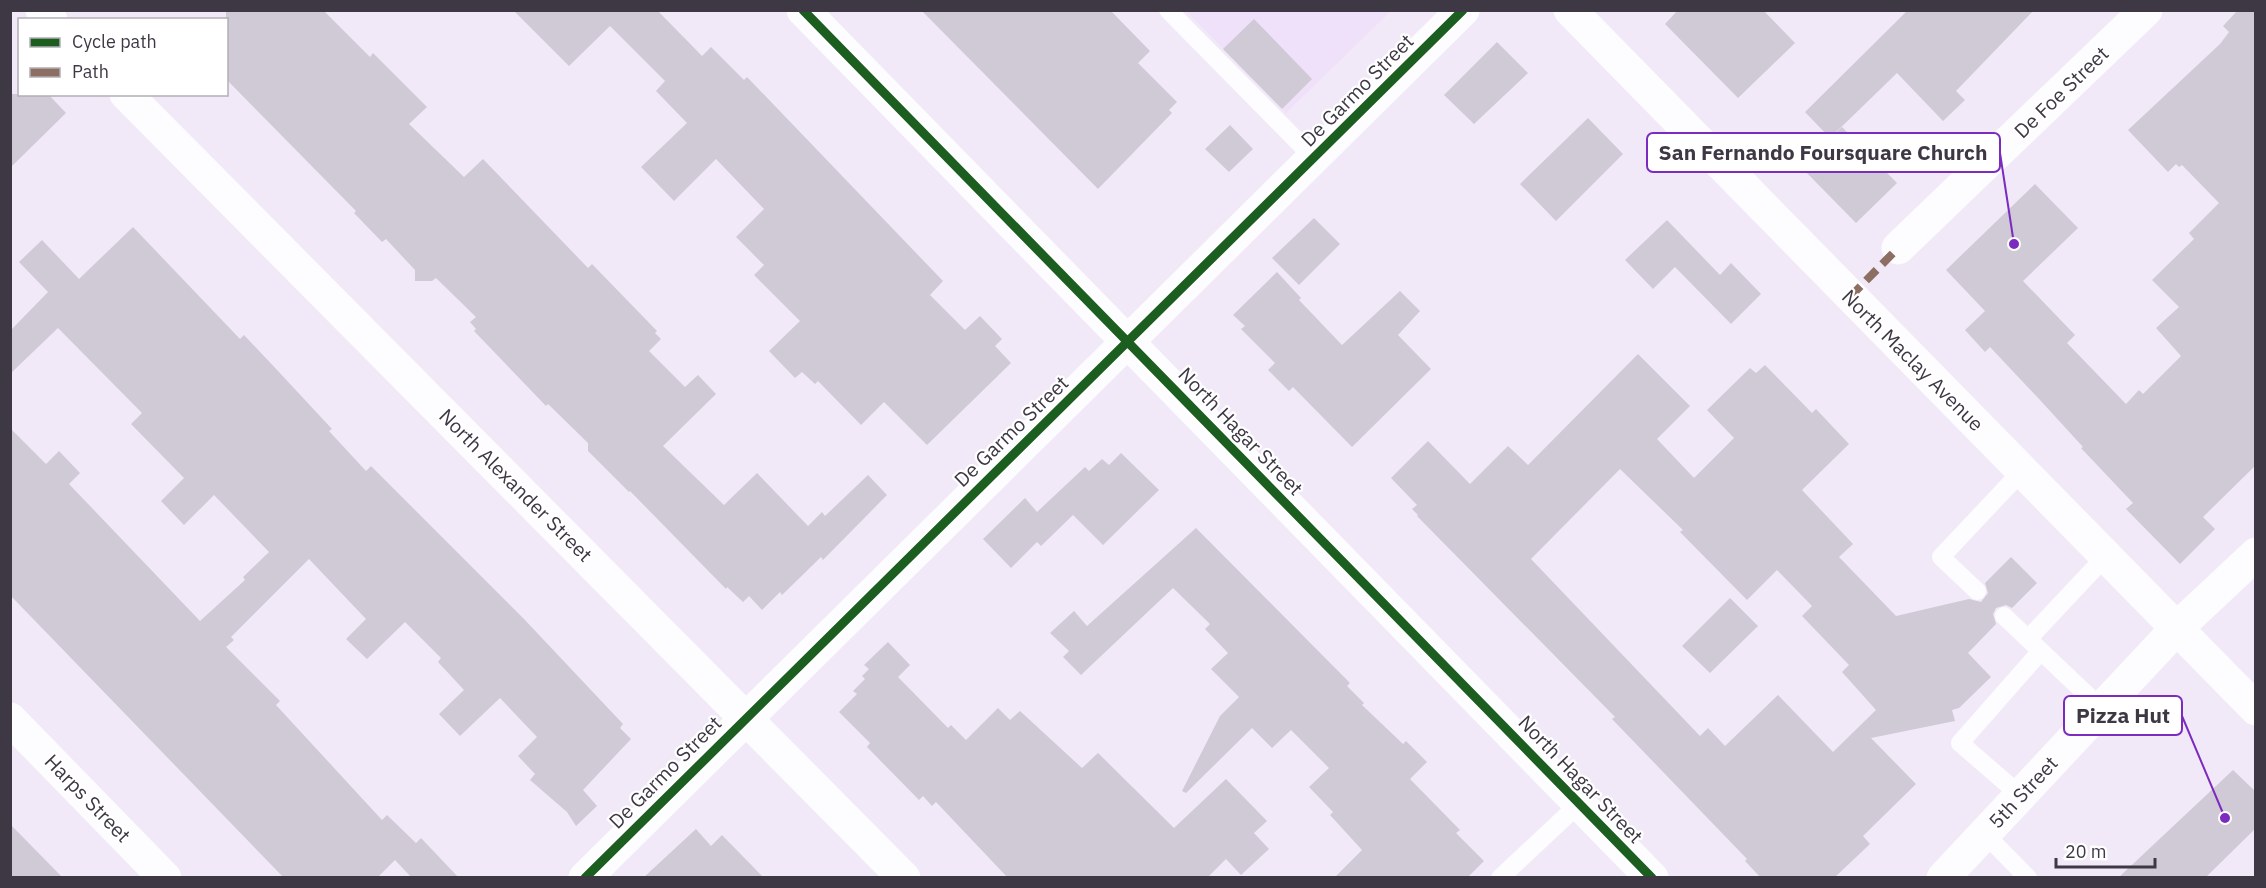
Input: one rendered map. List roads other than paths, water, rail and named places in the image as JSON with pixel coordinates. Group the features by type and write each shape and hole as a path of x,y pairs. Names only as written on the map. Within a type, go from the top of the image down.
{"street":[{"name":"North Hagar Street","path":"803,10 1652,878"},
{"name":"De Garmo Street","path":"585,878 746,716 1463,10"},
{"name":"North Maclay Avenue","path":"1570,10 2256,709"},
{"name":"De Foe Street","path":"1898,248 2146,10"},
{"name":"North Alexander Street","path":"128,96 746,716 904,878"},
{"name":"5th Street","path":"1942,878 2177,628 2256,554"},
{"name":"Harps Street","path":"10,719 165,878"}],"lane":[{"path":"1168,10 1314,158"},
{"path":"1977,591 1941,557 2022,471"},
{"path":"2020,795 1960,743 2034,645 2106,556"},
{"path":"2004,616 2102,709"},
{"path":"1500,878 1580,803"},
{"path":"1984,833 2028,878"}],"place":[{"name":"San Fernando Foursquare Church","path":"2014,244"},
{"name":"Pizza Hut","path":"2225,818"}]}
